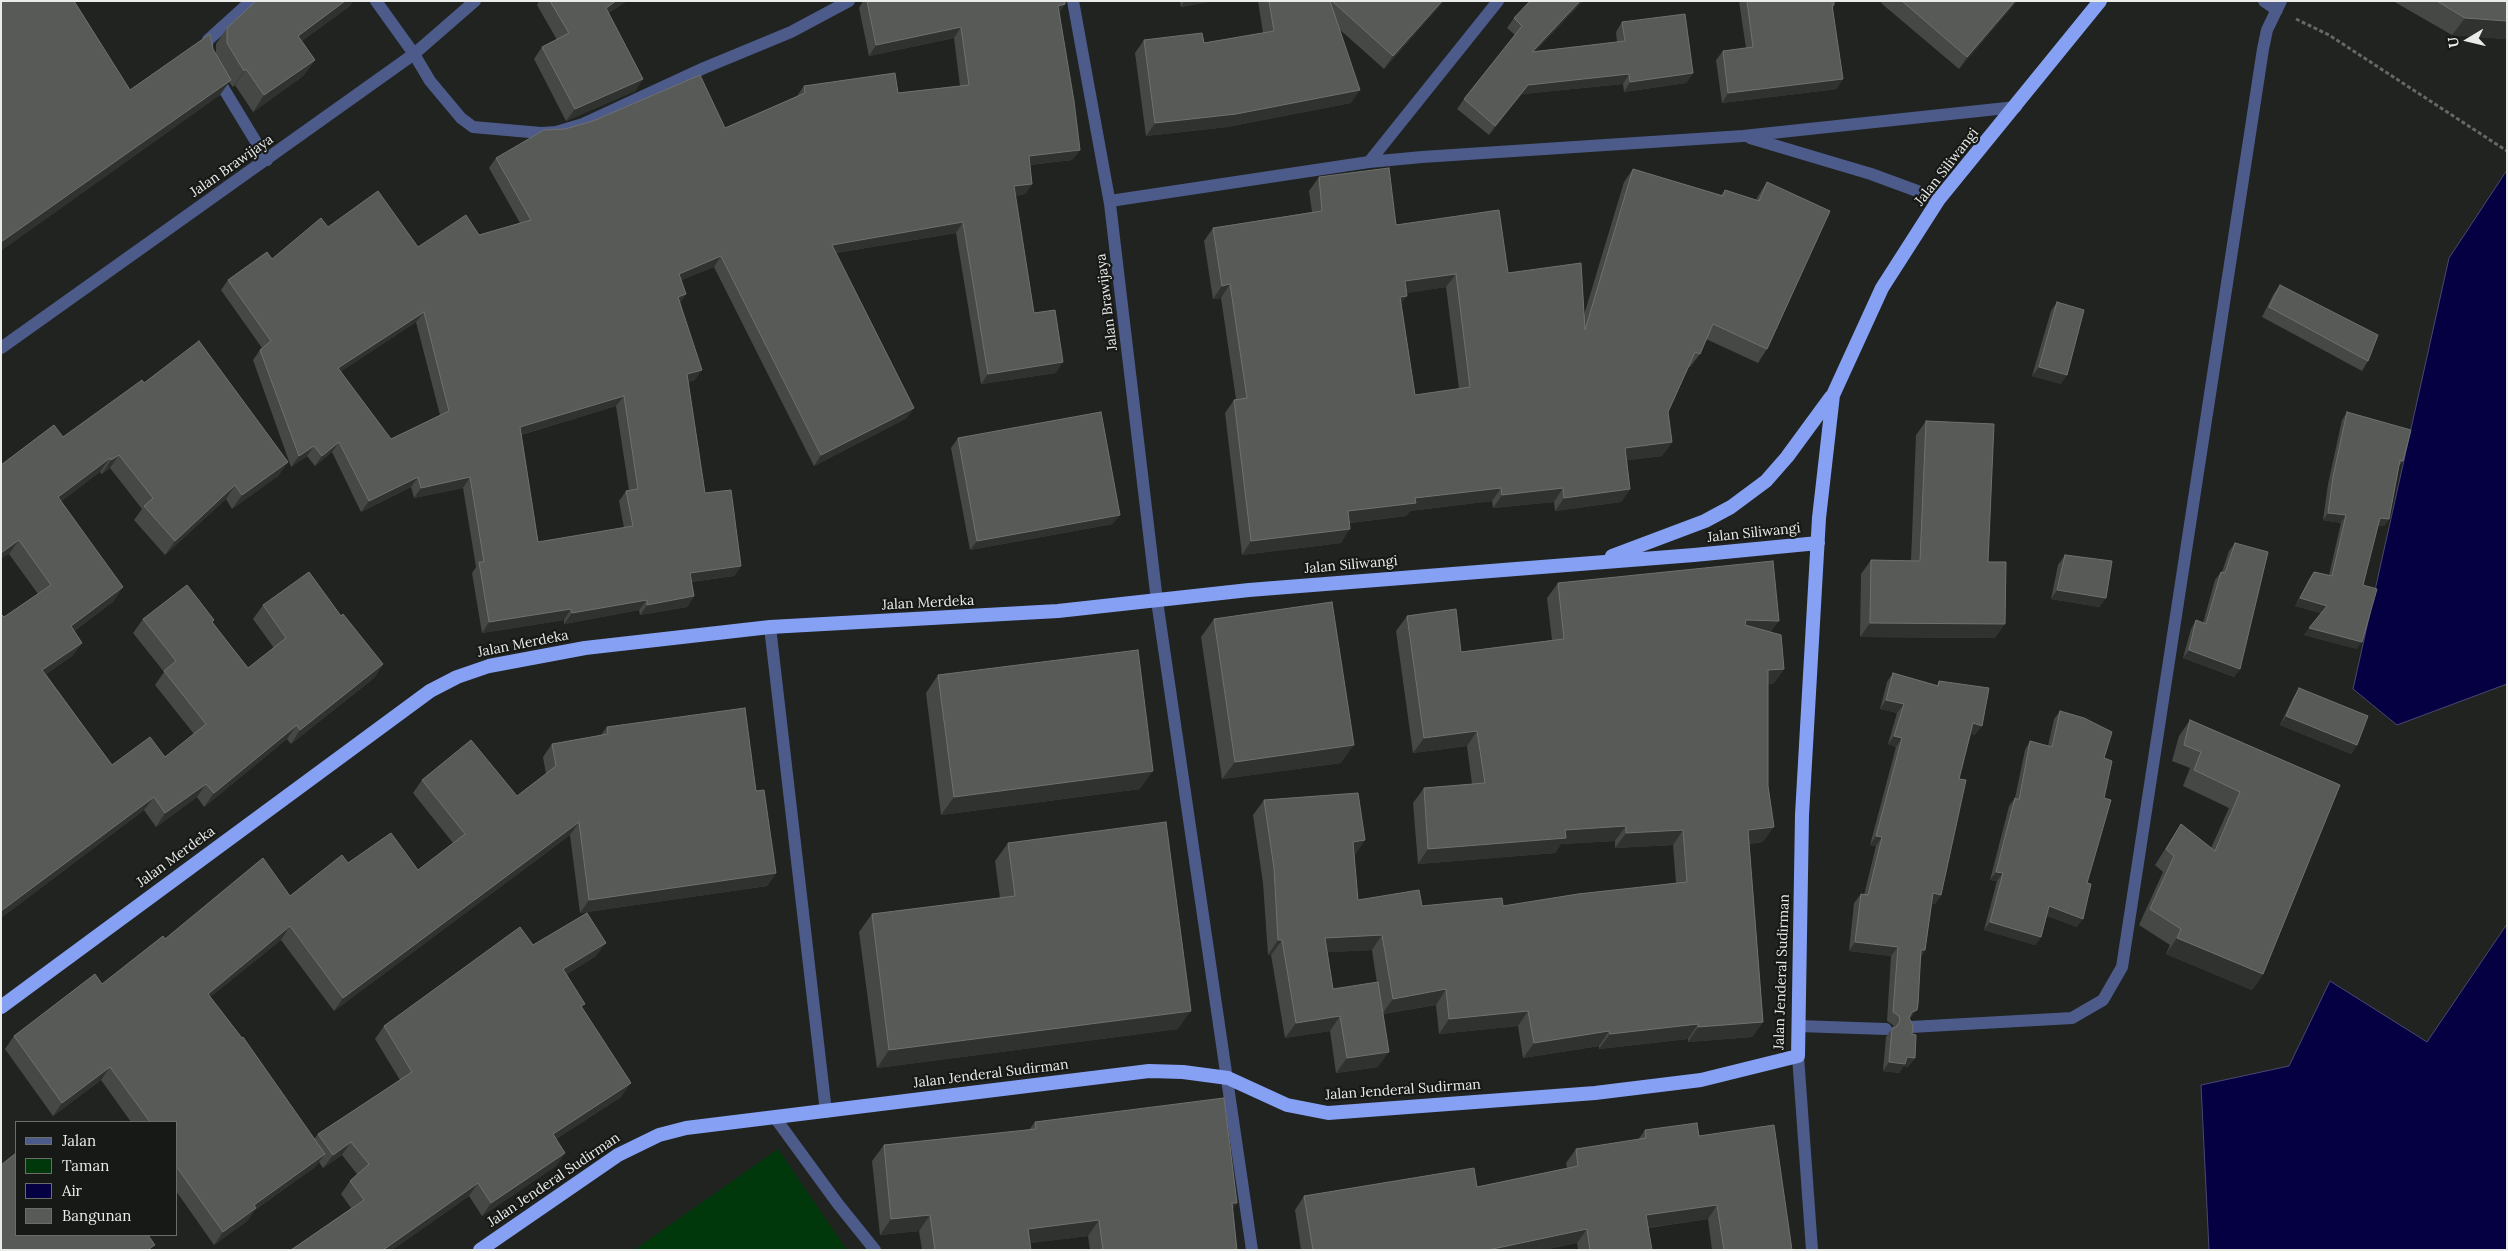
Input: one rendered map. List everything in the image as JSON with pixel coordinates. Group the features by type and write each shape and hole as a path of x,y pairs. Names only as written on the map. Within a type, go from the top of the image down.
{"highway":[{"name":"Jalan Siliwangi","path":"1157,601 1249,590 1597,561 1694,555 1818,543 1832,395 1882,288 1939,199 2016,107 2100,1"},
{"path":"1597,561 1705,521 1731,507 1766,480 1787,458 1832,395"},
{"name":"Jalan Jenderal Sudirman","path":"480,1250 618,1155 659,1135 686,1128 1149,1071 1182,1072 1228,1078 1287,1105 1328,1112 1595,1093 1701,1080 1798,1056 1802,816 1818,543"},
{"name":"Jalan Merdeka","path":"1,1007 442,684 489,666 585,648 770,627 1004,616 1157,601"}],"street":[{"path":"251,1 208,40 206,52 208,62 267,160"},
{"path":"376,1 414,54 430,81 461,118 473,128 524,133 556,132 583,124 704,68 791,32 849,1"},
{"name":"Jalan Brawijaya","path":"1,348 414,54 476,1"},
{"name":"Jalan Brawijaya","path":"1073,1 1110,201 1157,601 1252,1250"},
{"path":"1369,162 1498,1"},
{"path":"1911,1027 2072,1018 2103,1000 2122,966 2263,48 2267,30 2279,6 2264,1"},
{"path":"1110,201 1369,162 1553,147 1743,136 2016,107"},
{"path":"1743,136 1871,174 1939,199"},
{"path":"770,627 826,1112"},
{"path":"1798,1026 1886,1028"},
{"path":"1798,1056 1812,1250"},
{"path":"776,1118 838,1204 875,1250"}],"path":[{"path":"2279,6 2329,35 2507,151"}],"green space":[{"path":"778,1149 847,1250 634,1250"}],"water":[{"path":"2507,170 2507,684 2397,725 2353,689 2449,258"},
{"path":"2507,924 2507,1250 2209,1250 2201,1085 2289,1066 2330,981 2427,1042"}],"building":[{"path":"1,1 74,1 130,90 210,34 213,49 231,80 1,242"},
{"path":"256,1 345,1 298,36 315,60 264,95 246,69 244,71 227,43 227,28"},
{"path":"550,1 616,1 606,8 643,79 575,109 542,47 569,33"},
{"path":"867,1 1065,1 1065,4 1058,6 1080,150 1029,156 1032,184 1014,186 1034,313 1055,310 1063,362 988,374 963,222 832,245 914,408 821,455 721,256 679,274 686,294 678,297 702,370 687,374 705,493 731,490 741,566 690,573 694,596 647,605 647,600 572,613 571,609 489,622 479,562 484,562 470,477 421,488 418,477 369,501 339,442 322,456 314,446 299,456 260,350 271,341 228,280 267,252 272,259 321,218 328,227 378,191 418,247 466,215 479,235 531,220 496,158 544,130 565,129 593,121 700,75 725,128 805,93 804,86 895,73 898,93 969,85 961,27 876,45","holes":["424,312 449,411 391,439 338,368","624,396 638,489 626,491 633,526 538,542 520,427"]},
{"path":"1269,1 1330,1 1360,90 1236,114 1155,123 1144,40 1202,33 1204,43 1274,31"},
{"path":"1332,1 1442,1 1393,56"},
{"path":"1530,1 1580,1 1532,52 1625,41 1622,22 1685,14 1693,73 1630,82 1629,74 1528,85 1495,126 1464,99 1522,26 1514,18"},
{"path":"1747,1 1834,1 1834,5 1832,5 1843,79 1728,93 1723,51 1753,47"},
{"path":"1902,1 2015,1 1967,57"},
{"path":"2437,1 2507,1 2507,21 2465,18"},
{"path":"1389,168 1396,225 1499,210 1508,273 1581,263 1585,330 1633,169 1723,196 1725,190 1759,201 1767,182 1830,211 1767,349 1713,324 1700,354 1695,352 1668,412 1672,442 1625,448 1630,489 1564,498 1563,488 1502,495 1501,488 1415,498 1416,503 1348,511 1350,529 1251,541 1234,400 1247,398 1230,284 1222,286 1213,228 1322,211 1319,177","holes":["1456,274 1470,387 1415,395 1400,297 1407,296 1405,281"]},
{"path":"2280,285 2378,335 2368,361 2269,307"},
{"path":"2057,302 2084,310 2067,375 2039,367"},
{"path":"199,341 288,462 242,495 235,485 175,541 144,506 153,498 119,455 111,460 110,458 58,497 123,587 71,626 82,643 42,670 112,765 150,737 165,757 206,724 164,671 176,661 143,619 187,585 214,620 212,622 248,668 286,638 263,605 309,572 341,616 343,614 383,664 300,730 297,725 214,793 206,784 165,813 154,797 1,911 1,614 4,617 51,585 19,540 1,553 1,465 54,425 63,437 142,380 144,383"},
{"path":"1101,412 1120,515 977,541 958,438"},
{"path":"2347,412 2411,430 2403,461 2400,460 2389,519 2380,518 2363,585 2377,589 2362,642 2309,628 2327,606 2300,598 2314,572 2332,576 2346,515 2328,513 2333,477"},
{"path":"1926,421 1994,424 1988,562 2006,562 2005,624 1870,623 1871,560 1920,561"},
{"path":"2235,543 2268,552 2240,669 2189,650 2196,620 2206,624 2221,572 2225,573"},
{"path":"2065,555 2112,561 2106,598 2057,590"},
{"path":"1773,561 1779,621 1746,620 1745,625 1781,635 1784,669 1768,670 1768,786 1774,827 1748,830 1763,1022 1698,1027 1698,1024 1610,1034 1609,1031 1534,1043 1528,1011 1449,1019 1446,989 1393,999 1382,935 1325,938 1333,989 1378,982 1389,1052 1347,1058 1340,1016 1296,1023 1282,940 1278,940 1274,868 1264,800 1358,793 1365,840 1353,842 1358,900 1419,890 1422,906 1502,898 1503,906 1578,894 1687,882 1683,830 1626,833 1626,826 1565,830 1566,838 1428,849 1424,788 1485,783 1477,731 1424,738 1407,616 1456,609 1461,652 1564,639 1558,583"},
{"path":"1332,602 1354,745 1235,762 1214,619"},
{"path":"1138,650 1153,771 954,797 938,675"},
{"path":"1893,673 1938,686 1939,681 1989,688 1982,726 1973,723 1959,779 1966,780 1941,895 1933,893 1925,950 1921,950 1917,1010 1912,1012 1909,1018 1913,1025 1912,1034 1916,1035 1915,1058 1907,1057 1905,1064 1889,1062 1892,1028 1896,1027 1900,1021 1899,1016 1893,1012 1898,947 1855,942 1861,894 1868,895 1882,837 1876,836 1902,738 1894,736 1904,704 1886,700"},
{"path":"2299,688 2368,716 2357,745 2286,716"},
{"path":"745,708 756,791 764,790 776,873 589,900 579,822 343,998 290,926 208,994 243,1037 325,1154 254,1205 256,1208 223,1232 178,1169 178,1121 149,1121 110,1067 62,1103 14,1036 95,974 102,984 163,936 165,939 263,858 290,896 342,855 348,863 391,833 418,870 465,834 422,780 471,740 517,796 556,766 552,744 608,734 607,727"},
{"path":"2060,711 2084,718 2112,732 2104,758 2112,761 2104,798 2111,800 2087,883 2091,884 2083,919 2049,906 2041,937 1990,922 2003,873 1996,872 2015,798 2019,800 2030,741 2052,747"},
{"path":"2190,720 2340,785 2263,974 2177,938 2181,929 2150,909 2174,856 2166,849 2181,824 2215,851 2240,792 2194,770 2201,752 2184,745"},
{"path":"1166,822 1191,1011 889,1050 872,914 1015,896 1008,843"},
{"path":"587,913 606,943 563,969 585,1004 581,1006 631,1083 553,1134 565,1153 491,1203 478,1183 383,1250 291,1250 364,1200 350,1181 369,1164 351,1142 333,1155 318,1134 412,1072 384,1026 520,927 533,945"},
{"path":"1224,1098 1237,1203 1232,1203 1237,1250 1103,1250 1099,1220 1028,1229 1031,1250 935,1250 930,1215 891,1219 884,1145 1036,1129 1035,1122"},
{"path":"1697,1123 1699,1136 1774,1125 1792,1250 1724,1250 1717,1205 1646,1215 1652,1250 1590,1250 1587,1229 1488,1250 1313,1250 1304,1196 1474,1168 1477,1187 1578,1166 1576,1149 1646,1138 1645,1130"},
{"path":"15,1154 15,1236 149,1236 155,1245 150,1250 1,1250 1,1165"}]}
